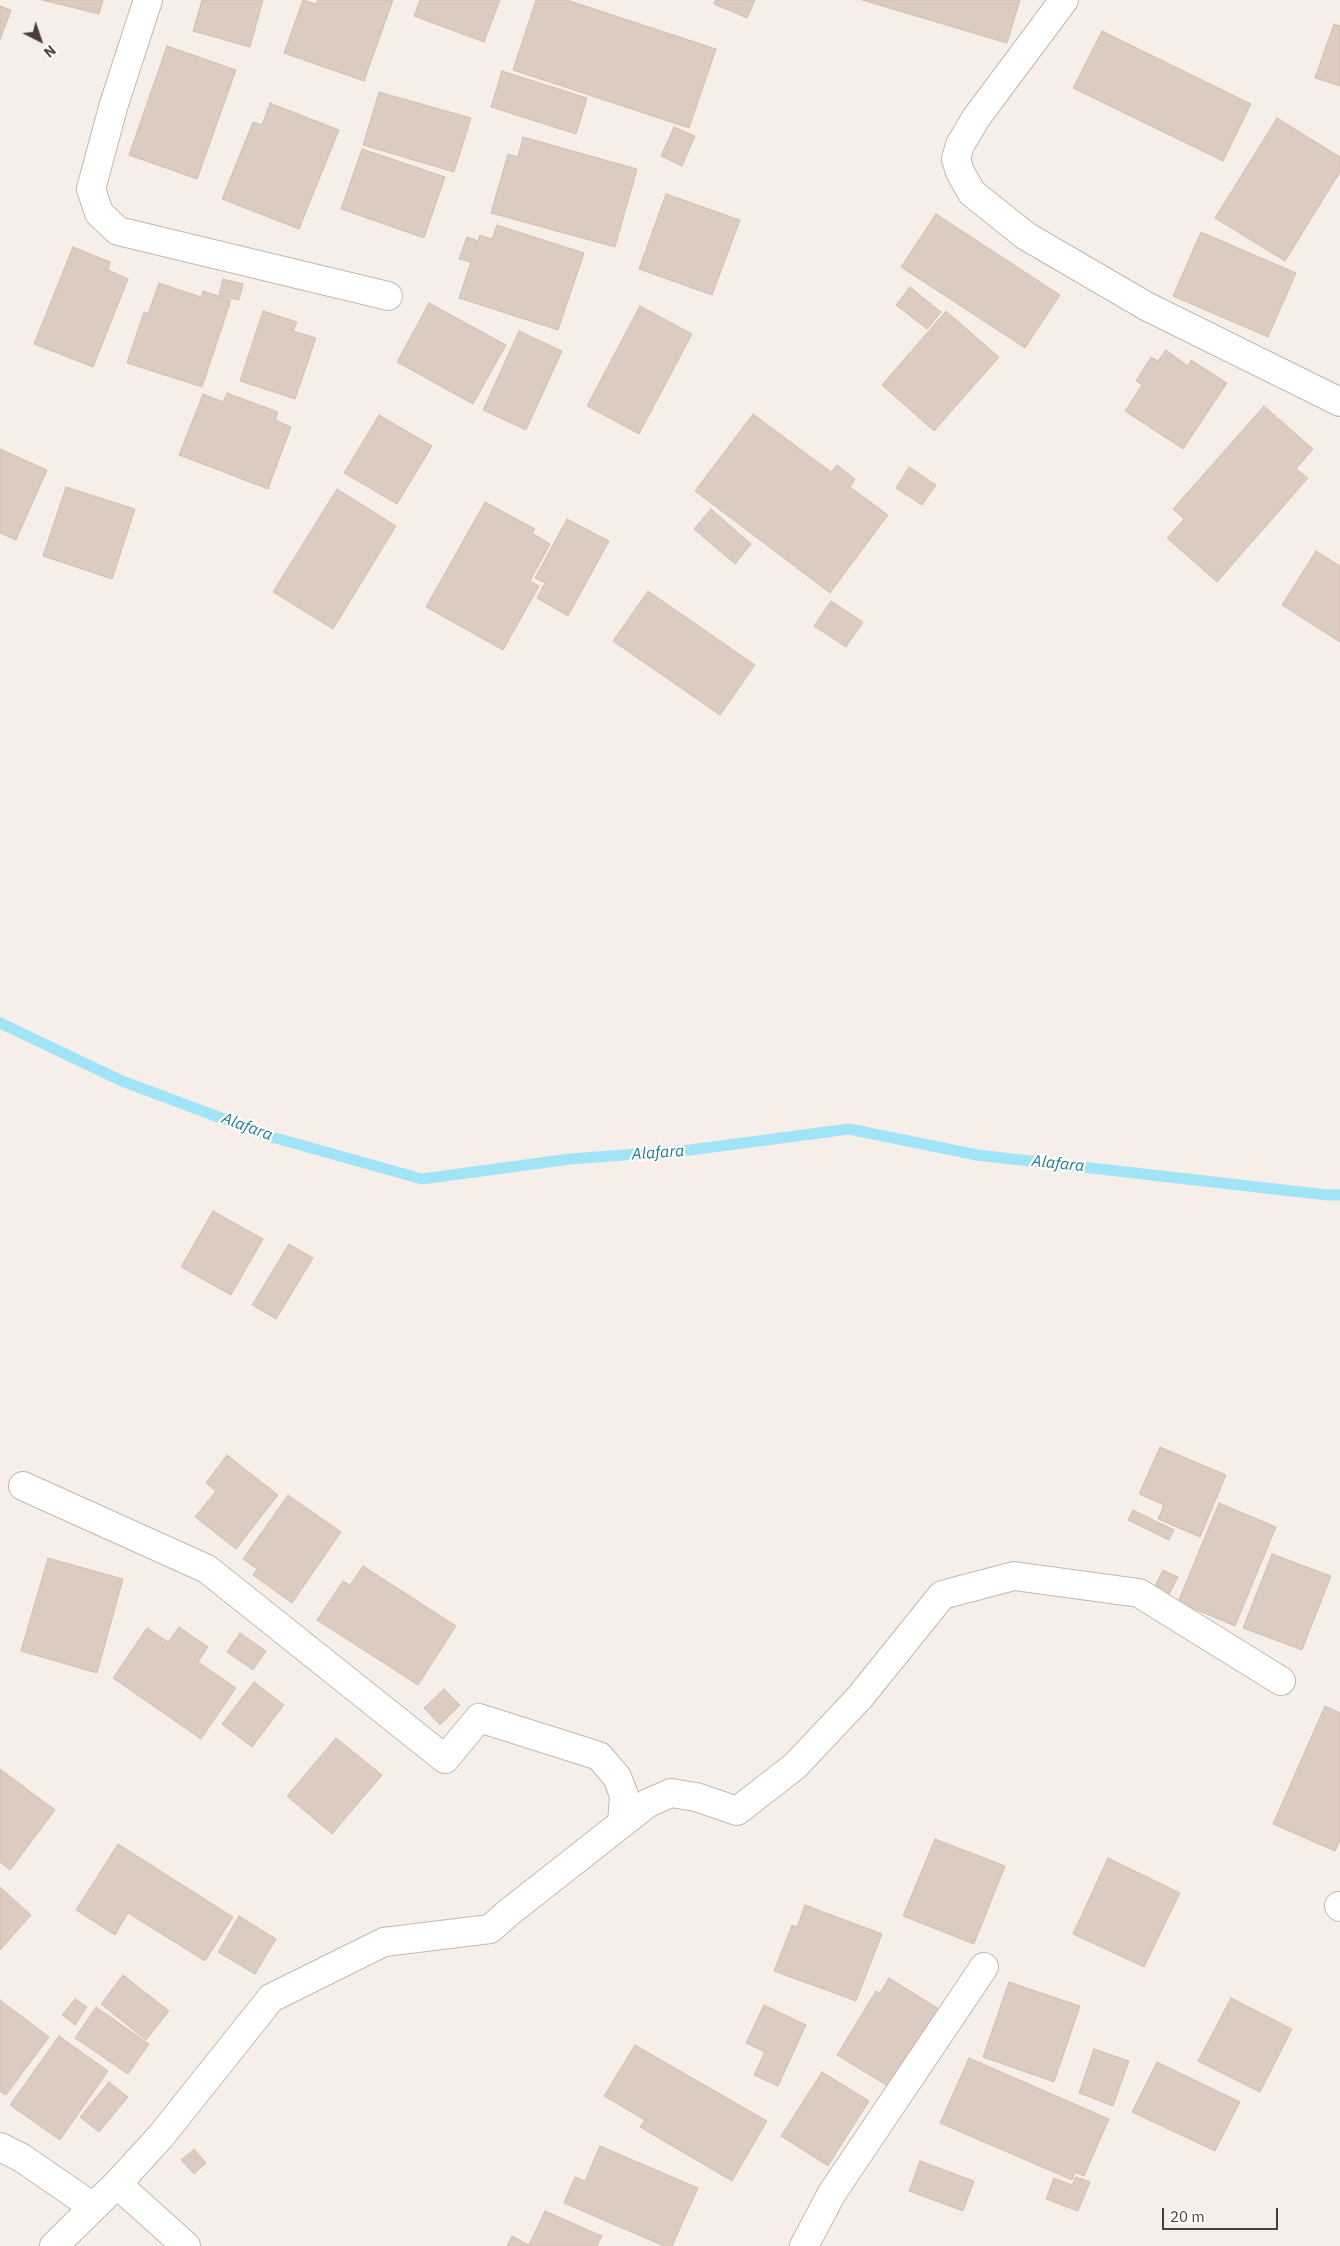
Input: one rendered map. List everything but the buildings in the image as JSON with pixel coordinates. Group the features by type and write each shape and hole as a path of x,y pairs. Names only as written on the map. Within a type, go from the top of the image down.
{"street":[{"path":"148,0 114,104 91,189 99,213 118,231 388,296"},
{"path":"1064,0 976,118 960,145 956,158 960,172 972,193 1026,236 1146,306 1340,402"},
{"path":"23,1486 207,1569 445,1759 480,1718 600,1756 617,1777 624,1795 622,1824"},
{"path":"54,2246 117,2184 161,2136 271,1998 384,1942 475,1930 490,1930 508,1913 648,1804 671,1793 696,1797 737,1811 795,1766 860,1697 942,1594 1014,1576 1138,1593 1281,1681"},
{"path":"804,2246 832,2193 984,1967"},
{"path":"0,2147 22,2158 93,2207"},
{"path":"117,2184 186,2246"}],"waterway":[{"name":"Alafara","path":"0,1023 122,1081 272,1137 422,1179 570,1159 690,1150 849,1129 977,1155 1340,1195"}]}
